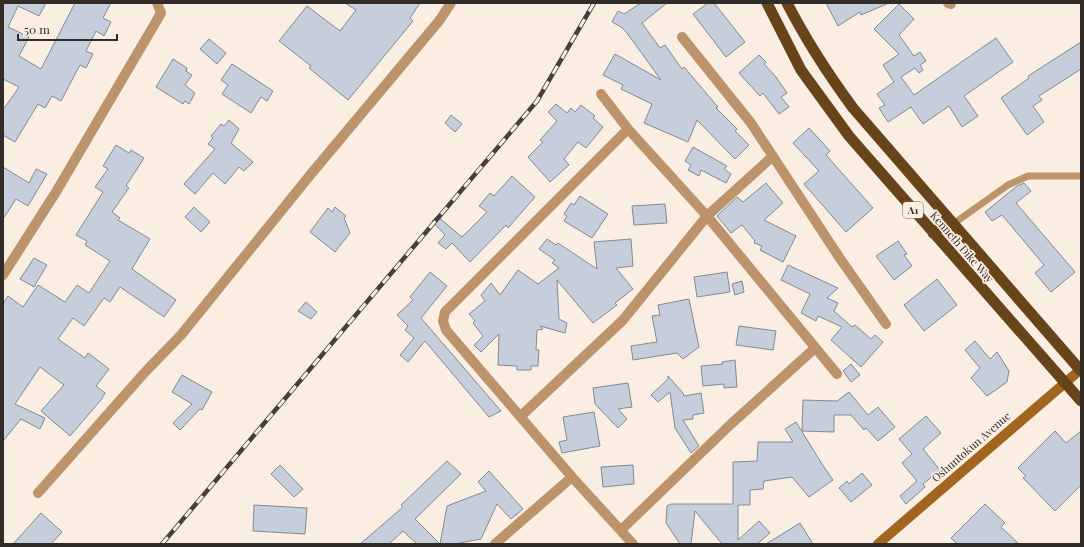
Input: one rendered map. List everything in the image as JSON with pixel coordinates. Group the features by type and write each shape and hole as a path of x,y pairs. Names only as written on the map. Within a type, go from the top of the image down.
{"highway":[{"name":"Kenneth Dike Way","path":"767,3 801,70 848,136 1081,401"},
{"name":"Kenneth Dike Way","path":"788,3 808,42 826,72 848,102 1080,370"},
{"path":"933,234 951,222"}],"main road":[{"name":"Oshuntokun Avenue","path":"878,544 1064,382 1080,370"}],"street":[{"path":"157,3 161,13"},
{"path":"3,275 56,192 167,3"},
{"path":"38,493 146,371 181,335 316,168 440,21 451,3"},
{"path":"682,37 751,123 839,257 886,324"},
{"path":"600,94 628,128 707,216 837,374"},
{"path":"628,128 445,312 443,321 446,330 522,416 572,478 633,544"},
{"path":"522,416 623,320 707,216 773,156"},
{"path":"621,530 731,424 815,348"},
{"path":"495,544 572,478"}],"lane":[{"path":"951,222 1008,185 1028,176 1081,176"}],"building":[{"path":"3,3 46,3 39,16 18,6 8,27 29,37 19,56 41,69 75,3 111,3 103,18 111,22 104,36 96,31 86,51 93,54 86,68 80,65 61,101 52,96 45,108 38,104 15,142 3,135 3,110 19,87 3,79"},
{"path":"345,3 420,3 410,18 413,21 348,100 309,68 311,66 279,41 307,6 340,31 356,10"},
{"path":"641,3 667,3 642,23 660,48 665,45 682,69 684,67 718,107 716,108 737,129 735,131 749,145 735,159 697,120 688,142 644,123 652,104 621,89 623,85 603,75 615,54 661,80 627,33 621,27 612,22 618,11 624,14"},
{"path":"708,3 714,3 745,42 726,57 693,14"},
{"path":"826,3 889,3 861,15 860,12 838,26"},
{"path":"899,4 914,19 899,35 914,56 920,52 926,61 920,65 923,70 919,73 915,68 901,77 914,95 996,38 1013,62 964,96 978,116 962,127 949,106 923,124 911,107 888,122 879,108 885,105 877,94 894,82 883,65 899,54 874,29"},
{"path":"209,39 226,53 217,64 200,49"},
{"path":"1081,42 1081,69 1039,96 1042,100 1033,106 1044,122 1027,135 1001,98 1029,78 1028,76"},
{"path":"759,55 766,62 764,64 776,77 787,93 781,97 789,107 779,114 763,93 760,96 739,73"},
{"path":"173,59 187,68 186,71 192,75 185,85 195,93 189,104 185,101 183,104 156,87"},
{"path":"232,64 273,91 267,101 261,97 251,113 222,94 228,85 221,80"},
{"path":"556,104 567,113 571,108 575,112 581,105 595,116 593,118 603,127 586,148 578,142 564,159 569,165 550,182 528,157 543,142 540,140 557,121 548,112"},
{"path":"451,115 462,124 455,132 445,123"},
{"path":"229,120 239,129 231,143 253,162 244,171 239,167 225,184 213,173 195,194 184,184 215,149 208,144 213,138 211,136 221,124 224,126"},
{"path":"809,128 830,151 826,155 873,208 846,232 804,184 819,171 793,143"},
{"path":"116,145 129,153 131,150 144,158 126,186 129,188 112,212 120,218 118,220 150,239 132,269 176,300 164,317 120,287 110,302 104,298 84,326 73,318 58,339 85,358 88,353 109,369 96,386 105,393 101,400 70,436 41,411 64,385 40,367 15,404 45,418 40,429 21,419 3,441 3,304 8,296 23,307 38,285 65,302 77,285 89,293 110,261 85,245 87,241 76,235 103,192 95,187 108,169 103,166"},
{"path":"693,147 727,166 724,169 731,174 726,183 701,170 699,176 688,170 691,165 685,161"},
{"path":"3,167 29,183 36,169 47,174 28,206 16,199 3,219"},
{"path":"512,176 535,197 508,228 506,225 470,262 452,243 446,249 438,243 445,235 432,221 437,216 462,237 487,212 479,206 490,193 494,196"},
{"path":"766,183 783,203 764,220 796,236 783,262 760,250 762,246 754,243 755,241 742,225 731,233 717,216 737,197 743,202"},
{"path":"1024,183 1031,191 1016,203 1075,272 1051,292 1035,273 1044,265 1002,215 992,221 985,212 1017,186"},
{"path":"580,196 608,214 592,238 564,221 567,216 564,214 571,203 574,205"},
{"path":"665,204 667,223 634,225 632,206"},
{"path":"194,207 210,222 201,232 185,217"},
{"path":"335,207 346,216 344,218 350,233 335,252 310,232 328,208 332,212"},
{"path":"547,239 556,245 558,243 597,269 594,242 631,239 633,266 616,268 633,289 615,303 617,305 593,323 557,280 559,319 567,323 565,333 540,326 543,329 537,330 536,350 539,350 538,366 531,366 531,370 517,370 517,366 498,365 499,334 481,352 474,345 483,336 473,323 475,321 469,314 485,301 481,295 491,283 500,295 518,270 538,284 559,268 552,263 555,260 539,249"},
{"path":"898,241 907,254 904,255 912,266 894,280 876,256"},
{"path":"34,258 47,265 34,287 20,279"},
{"path":"788,265 838,288 827,298 838,303 834,311 852,327 855,325 871,339 875,335 883,342 861,367 831,340 842,327 818,316 816,321 801,313 810,294 781,280"},
{"path":"430,272 447,286 421,318 501,411 489,417 425,341 408,362 400,355 414,338 405,330 408,326 397,315 413,300 410,297"},
{"path":"727,272 730,292 697,297 694,277"},
{"path":"937,279 957,305 924,331 904,305"},
{"path":"742,281 744,292 735,295 732,284"},
{"path":"689,299 699,347 683,359 677,353 633,360 631,346 657,342 652,316 660,315 658,305"},
{"path":"306,302 317,312 311,319 298,311"},
{"path":"739,326 776,331 773,350 736,345"},
{"path":"975,341 990,359 997,352 1009,371 1007,382 987,396 971,378 980,368 965,350"},
{"path":"735,360 737,387 724,388 724,384 703,386 701,366 723,364 722,362"},
{"path":"851,364 860,375 851,382 843,371"},
{"path":"182,375 212,392 202,410 200,409 180,430 173,423 192,404 172,392"},
{"path":"668,376 684,396 701,393 704,413 693,415 693,419 683,420 699,446 691,453 675,428 670,392 658,402 651,395 668,379"},
{"path":"628,383 632,407 618,409 627,419 618,428 595,404 593,388"},
{"path":"849,392 868,415 878,407 895,427 878,441 866,428 864,430 851,415 834,415 834,432 802,431 803,400 837,401"},
{"path":"594,412 600,446 562,453 559,442 567,440 563,417"},
{"path":"926,416 941,433 923,449 940,470 923,484 925,487 906,504 900,496 917,481 902,463 912,454 899,439"},
{"path":"796,422 833,480 809,497 792,477 764,481 763,489 750,490 750,505 738,505 738,540 759,521 770,533 757,544 722,544 695,511 691,544 680,544 666,523 667,506 671,504 733,504 733,462 757,461 758,442 793,442 785,429"},
{"path":"1055,431 1066,443 1081,431 1081,485 1055,511 1023,478 1026,476 1018,468"},
{"path":"447,461 461,474 415,519 440,544 417,544 403,531 389,544 360,544 403,507 401,505"},
{"path":"280,465 303,489 294,497 271,474"},
{"path":"633,465 634,484 603,487 601,467"},
{"path":"489,471 523,509 511,519 497,504 481,539 454,544 440,544 447,506 486,491 478,482"},
{"path":"862,473 872,485 851,502 839,488 847,481 849,484"},
{"path":"985,504 1005,523 1001,527 1019,544 957,544 951,538"},
{"path":"254,505 307,508 305,534 253,531"},
{"path":"41,513 62,532 51,544 13,544"},
{"path":"800,523 813,544 766,544"}],"railway":[{"path":"162,544 537,101 594,3"}]}
